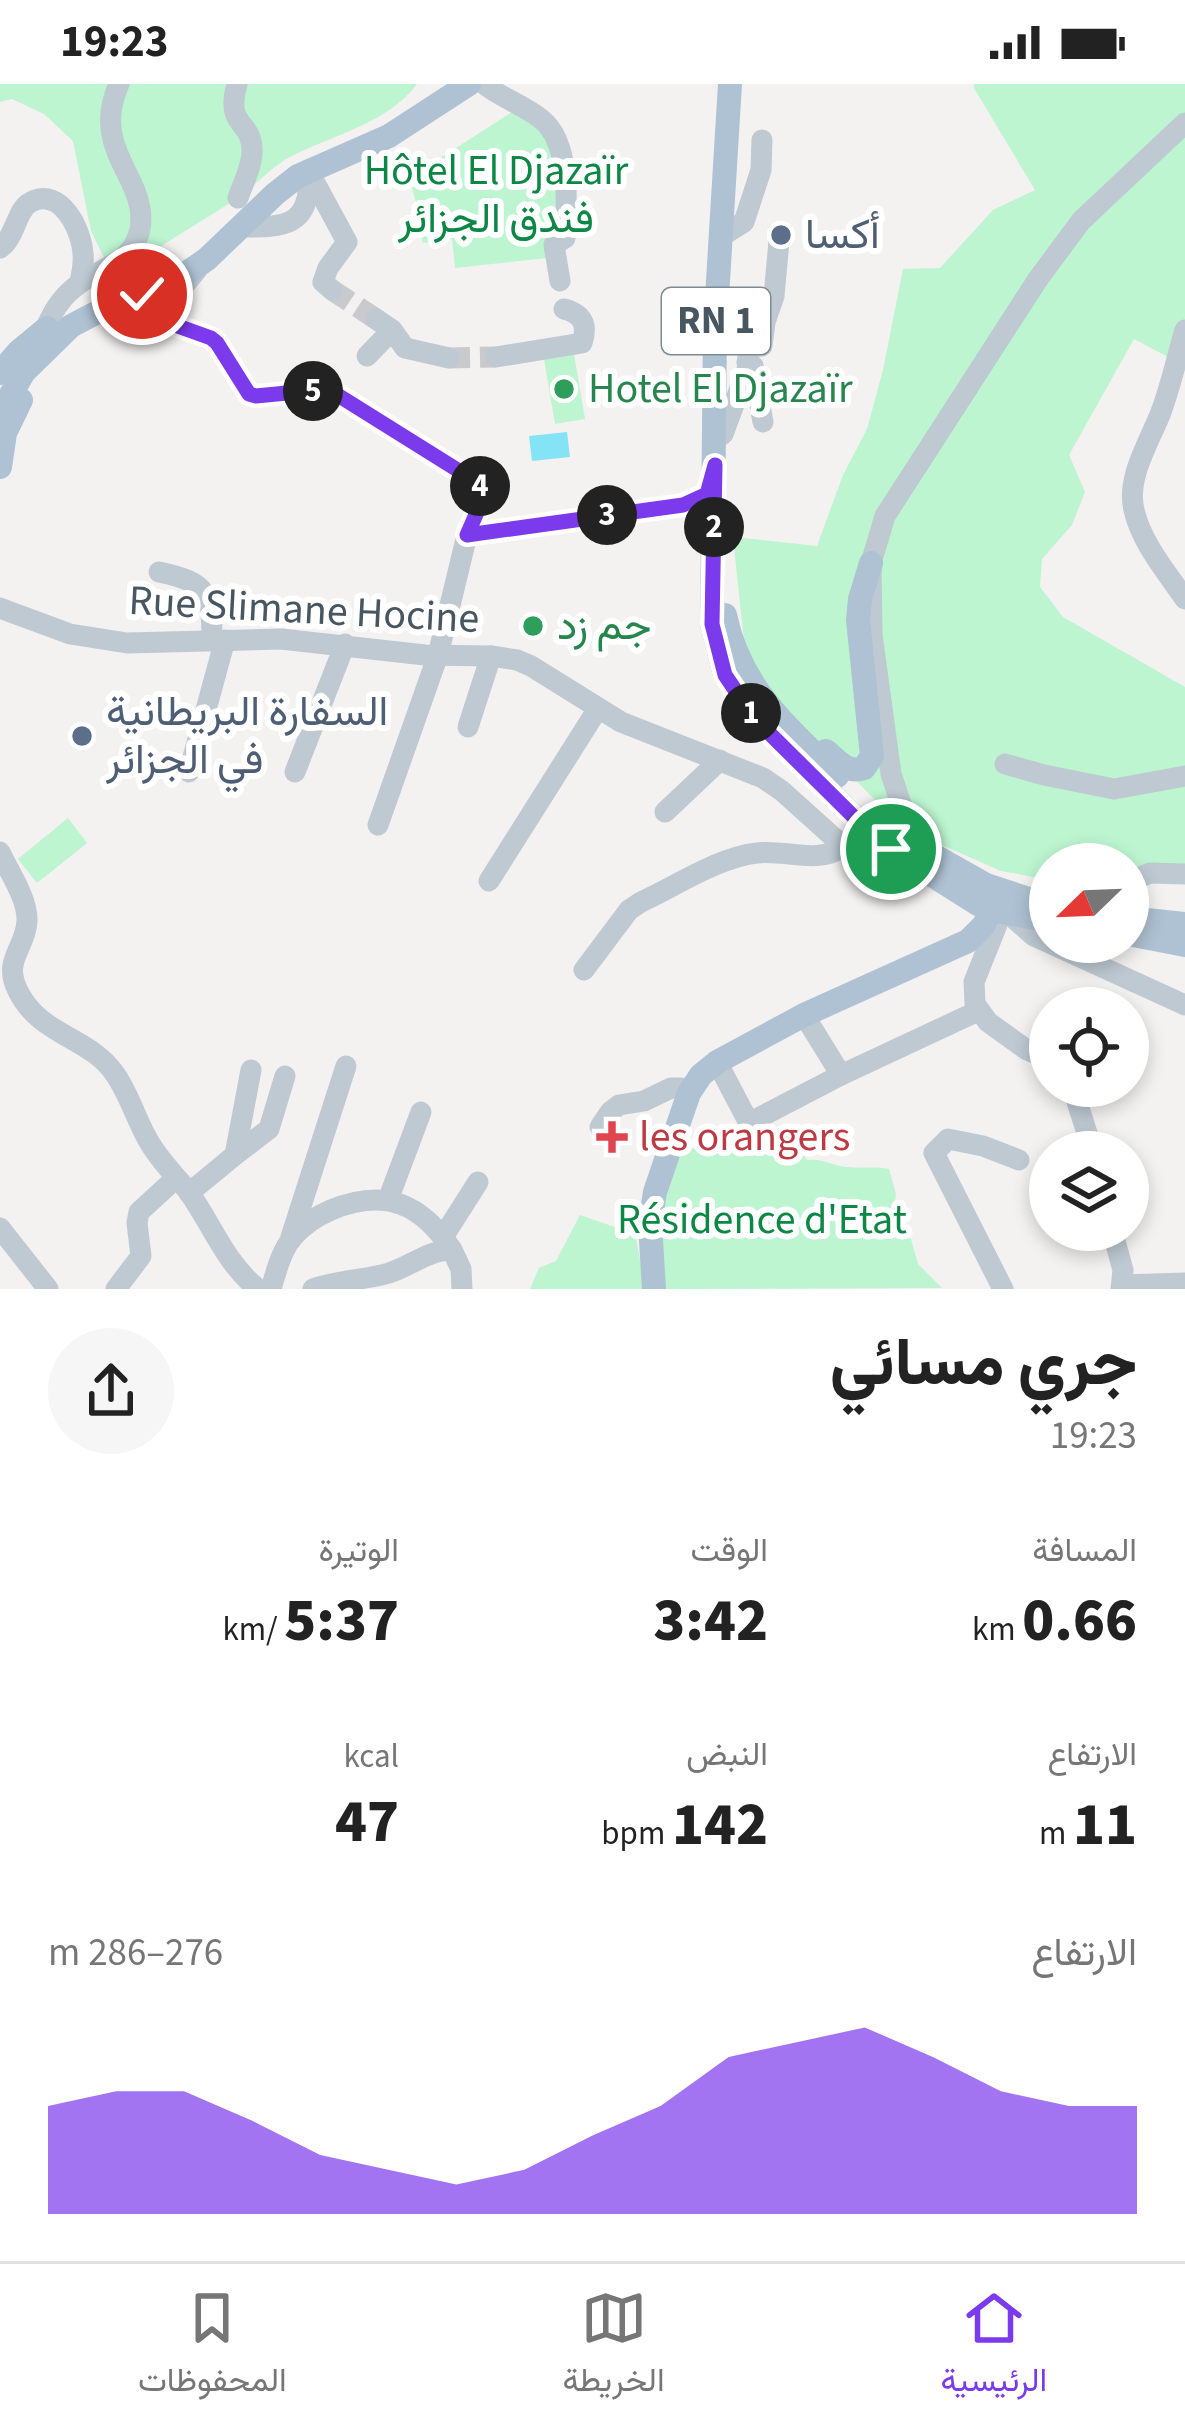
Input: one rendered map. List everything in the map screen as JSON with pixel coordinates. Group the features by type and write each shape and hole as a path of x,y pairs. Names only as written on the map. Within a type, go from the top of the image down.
{"main road":[{"path":"406,125 446,84"},
{"path":"0,467 10,420 40,375 72,344 137,308 207,259 283,187 308,170 376,142 469,84"},
{"name":"RN 1","path":"730,84 715,330 712,624 725,675 754,718 863,826 994,902 1029,914"},
{"path":"0,373 46,328 106,300 178,279"},
{"path":"0,412 24,372 71,326 178,279"},
{"name":"RN 1","path":"714,559 727,624 752,685 915,856"},
{"path":"772,710 849,769 868,765 873,747 858,620 871,563"},
{"path":"654,1289 650,1224 655,1192 689,1093 701,1075 804,1015 910,967 956,939 994,902"},
{"name":"RN 1","path":"994,902 1029,904"},
{"path":"1149,920 1185,924"},
{"path":"1149,938 1185,945"}],"street":[{"path":"46,328 54,307 80,282 114,266 140,229 135,196 110,130 109,115 119,84"},
{"path":"237,84 234,116 252,145 238,198"},
{"path":"484,84 545,121 561,148 567,205 566,238 554,245 560,281"},
{"path":"915,856 919,837 896,790 888,756 872,635 871,563 877,539 891,502 1081,221 1185,123"},
{"path":"720,237 745,222 761,170 762,140"},
{"path":"308,170 347,242 323,282 332,290"},
{"path":"0,248 10,241 22,210 31,202 57,203 72,219 81,242 80,282"},
{"path":"753,366 747,363 750,347 762,346 774,296 778,241"},
{"path":"137,308 160,307 173,298 207,259"},
{"path":"137,308 211,338 249,394 328,389 472,479 485,494 467,535 438,655 378,825"},
{"path":"496,357 582,343 584,322 564,309"},
{"path":"367,356 384,325 405,348 449,358"},
{"path":"1185,331 1132,495 1141,528 1185,599"},
{"path":"716,439 723,434 746,372 753,366"},
{"path":"753,366 763,422"},
{"path":"467,535 683,505 707,494 715,465"},
{"path":"159,572 200,587 212,603 218,640 189,772"},
{"name":"Rue Slimane Hocine","path":"0,608 70,634 127,643 281,639 517,660 621,722 763,778 872,867 892,867 915,856"},
{"path":"295,772 345,644"},
{"path":"468,727 491,656"},
{"path":"489,881 597,710"},
{"path":"665,812 720,760"},
{"path":"1005,764 1114,789 1185,776"},
{"path":"584,970 629,910 731,859 759,852 825,855 842,847"},
{"path":"0,852 25,906 27,924 11,963 15,987 44,1024 103,1060 116,1075 162,1164 182,1185 228,1257 257,1289"},
{"path":"1149,873 1185,874"},
{"path":"1029,1051 988,1022 973,997 994,902 1034,936 1185,1005"},
{"path":"717,1062 749,1123 978,1011"},
{"path":"804,1015 841,1075"},
{"path":"271,1289 346,1066"},
{"path":"236,1155 251,1070"},
{"path":"116,1289 141,1256 137,1223 142,1207 236,1155 269,1130 285,1076"},
{"path":"600,1126 619,1106 671,1088 689,1093"},
{"path":"388,1200 421,1112"},
{"path":"1003,1289 934,1153 948,1138 1019,1160"},
{"path":"313,1289 385,1275 448,1243 478,1182"},
{"path":"290,1239 316,1217 340,1207 368,1199 388,1200 416,1211 435,1226 461,1269 462,1289"},
{"path":"0,1228 48,1289"},
{"path":"1118,1251 1122,1287 1185,1283"}],"green space":[{"path":"0,84 417,84 375,119 283,161 239,197 114,278 91,231 73,141 44,114 12,99 0,102"},
{"path":"974,84 1185,84 1185,366 1134,339 1069,455 1085,492 1072,525 1042,559 1040,587 1063,617 1185,687 1185,872 1149,883 1149,843 1029,843 1029,876 1001,871 935,842 884,809 753,676 743,632 733,537 817,546 843,475 867,429 903,269 940,268 993,210 1035,190"},
{"name":"Hôtel El Djazaïr فندق الجزائر","path":"515,110 539,125 556,150 560,234 547,258 455,268 452,239 423,243 410,181"},
{"name":"Hotel El Djazaïr","path":"574,354 585,419 555,424 544,359"},
{"path":"68,818 87,843 37,883 18,859"},
{"name":"Résidence d'Etat","path":"683,1147 742,1154 757,1147 768,1152 801,1151 807,1160 889,1169 896,1194 894,1214 911,1239 918,1264 942,1288 663,1289 660,1214"},
{"path":"580,1215 635,1234 646,1289 530,1289 539,1268 556,1261"}],"water":[{"path":"567,432 570,457 532,461 529,436"}],"tunnel":[{"path":"332,290 376,319"},
{"path":"449,358 496,357"}],"place":[{"name":"أكسا","path":"781,235"},
{"name":"Hotel El Djazaïr","path":"564,389"},
{"name":"جم زد","path":"533,626"},
{"name":"السفارة البريطانية في الجزائر","path":"82,736"},
{"name":"les orangers","path":"612,1137"}],"route":[{"path":"142,294 178,279 133,310 211,338 249,394 328,389 472,479 485,494 467,535 683,505 707,494 715,465 712,624 725,675 754,718 891,849"}]}
